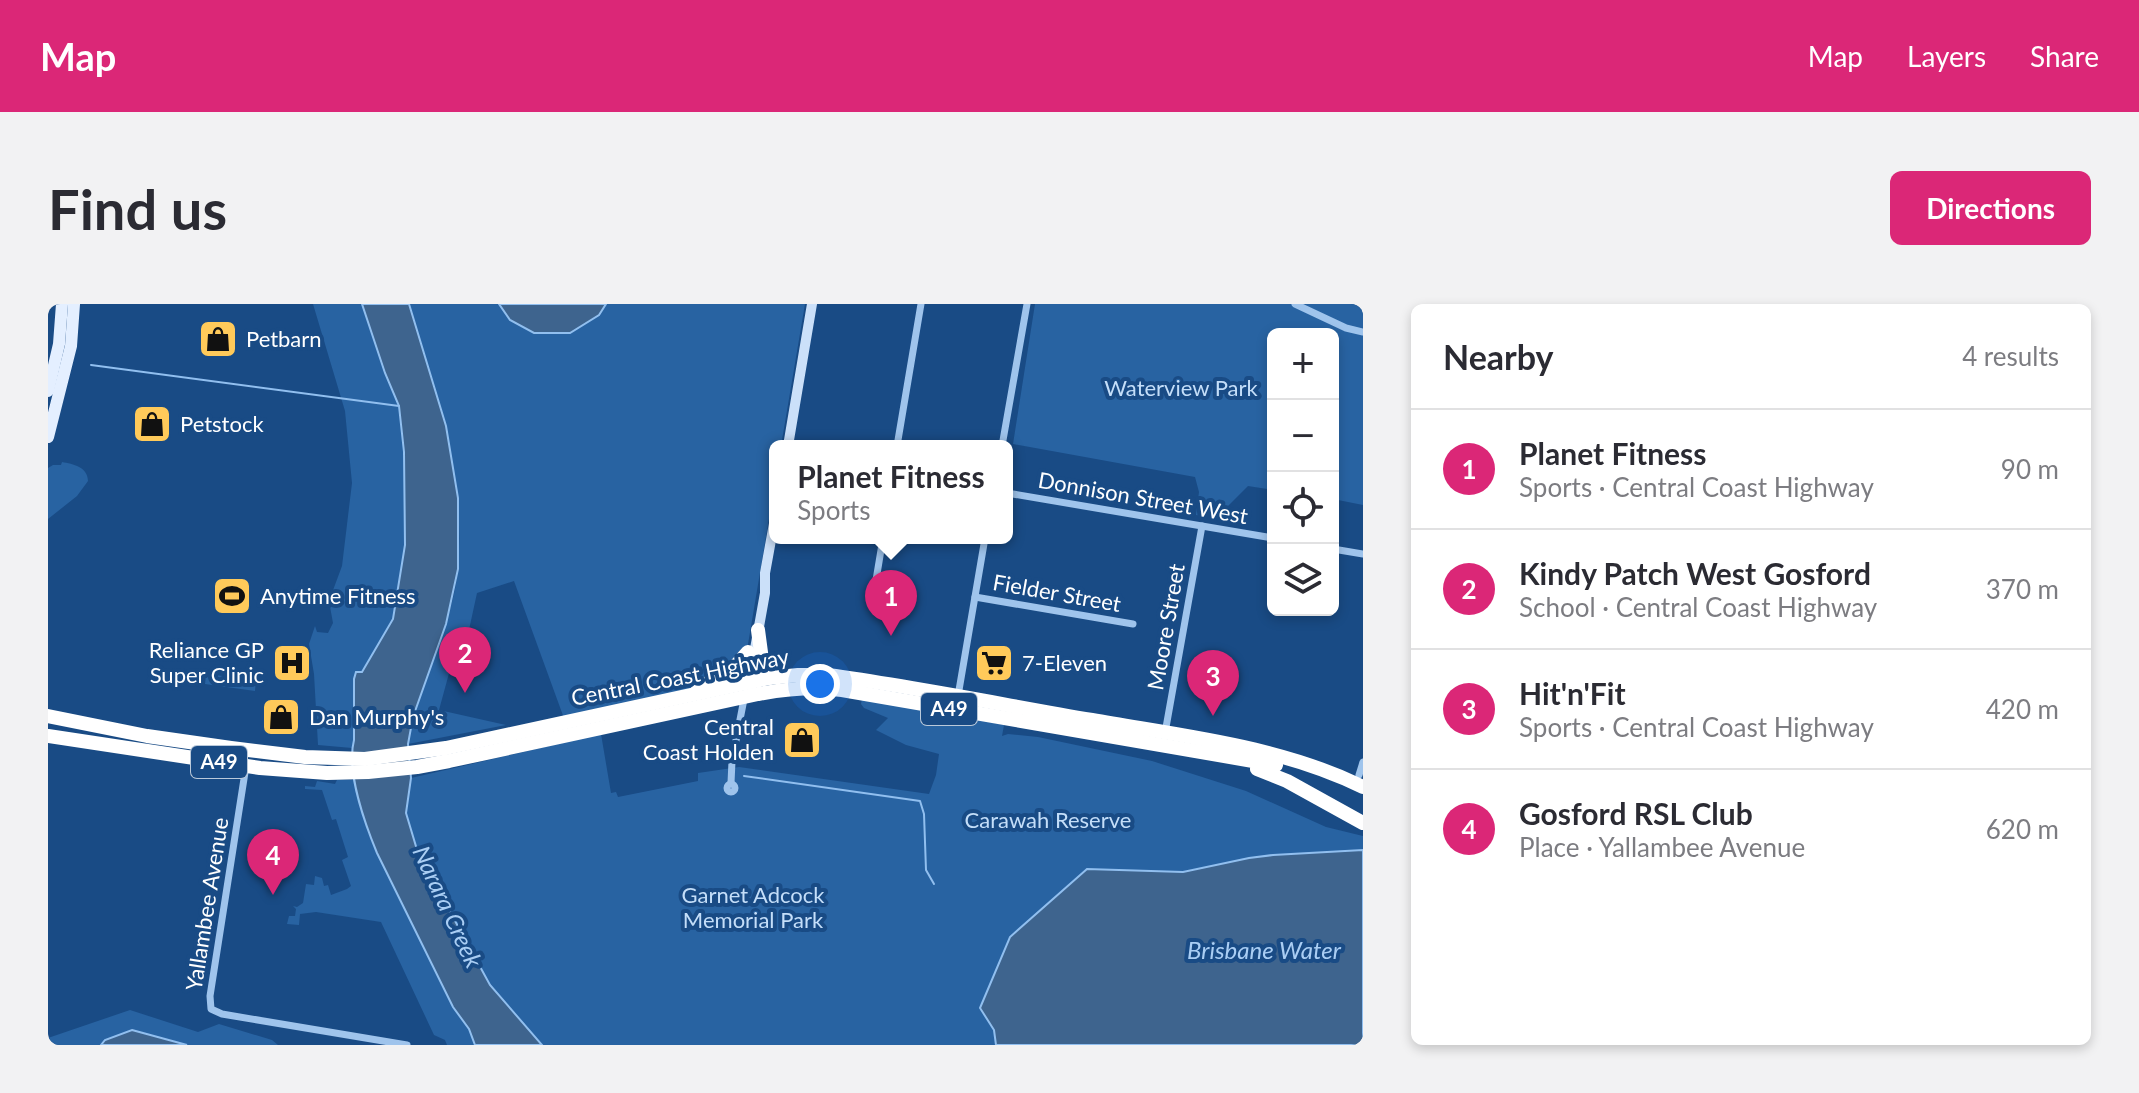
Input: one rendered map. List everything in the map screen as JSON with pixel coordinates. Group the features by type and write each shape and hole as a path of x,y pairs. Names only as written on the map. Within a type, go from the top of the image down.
{"highway":[{"path":"758,630 762,660 769,678"},
{"path":"633,708 703,687 731,671 748,652"},
{"name":"Central Coast Highway","path":"48,736 304,772 416,761 746,688 769,678 828,675 1154,745 1277,765 1363,796"},
{"name":"Central Coast Highway","path":"416,761 633,708 746,688 825,688 956,703 1286,751 1362,775"},
{"name":"Central Coast Highway","path":"48,716 147,736 349,766"},
{"path":"1154,745 1268,773 1363,823"}],"main road":[{"path":"48,391 59,344 62,304"},
{"path":"48,437 71,346 74,304"},
{"path":"789,440 812,304"},
{"path":"746,688 748,652 758,592 770,544"},
{"path":"746,688 765,593 765,573"}],"street":[{"path":"898,440 921,304"},
{"path":"1003,440 1027,304"},
{"path":"1295,304 1346,328 1363,332"},
{"name":"Donnison Street West","path":"1013,494 1267,537"},
{"name":"Moore Street","path":"1165,733 1202,526"},
{"path":"876,580 882,544"},
{"path":"956,703 984,544"},
{"path":"1339,550 1363,554"},
{"name":"Fielder Street","path":"975,597 1133,624"},
{"path":"731,783 732,761 746,688"},
{"name":"Yallambee Avenue","path":"251,751 246,766 210,996 211,1009 222,1014 407,1045"}],"green space":[{"path":"313,304 362,304 399,406 404,452 405,545 393,619 362,672 354,679 352,748 318,745 309,644 315,626 317,632 328,633 333,623 329,601 342,566 352,483 345,411"},
{"path":"409,304 805,304 782,440 769,440 769,519 742,680 565,721 514,581 477,593 462,662 451,666 439,710 506,725 408,744 421,694 445,626 458,568 459,534 453,467"},
{"name":"Waterview Park","path":"1035,304 1363,304 1363,505 1339,500 1339,328 1267,328 1267,489 1248,486 1221,513 1220,519 1196,515 1199,492 1195,477 1013,444"},
{"path":"62,462 83,469 88,481 77,496 48,519 48,468"},
{"path":"206,674 256,680 255,691 205,684"},
{"name":"Garnet Adcock Memorial Park","path":"862,698 1004,725 1002,736 1038,737 1152,761 1246,791 1326,827 1363,836 1363,850 1273,855 1183,872 1087,869 1010,937 994,1030 996,1045 542,1045 490,985 418,853 406,813 411,778 601,734 611,793 616,792 618,797 698,781 698,773 739,767 929,794 939,754 906,745 876,730 888,718 864,708"},
{"path":"337,780 355,780 368,832 377,853 475,1045 447,1045 445,1040 434,1035 381,922 316,912 300,914 299,925 287,924 289,916 295,916 293,906 303,903 306,884 314,885 315,876 322,878 324,886 328,885 331,895 351,886 342,860 348,857 336,819 332,820 322,790 305,789 305,786 315,787 317,781 335,784"},
{"path":"130,1010 198,1032 219,1024 272,1040 278,1045 187,1045 132,1030 105,1040 101,1045 48,1045 48,1038"}],"water":[{"name":"Narara Creek","path":"362,304 409,304 446,426 458,498 458,569 446,624 413,717 408,744 411,778 406,813 418,853 490,985 542,1045 475,1045 377,853 358,797 352,753 354,679 356,672 362,672 393,619 405,545 404,452 399,406"},
{"path":"499,304 606,304 599,315 570,333 534,333 510,320"},
{"name":"Brisbane Water","path":"1363,850 1363,1045 996,1045 994,1030 980,1008 1010,937 1087,869 1183,872 1273,855"},
{"path":"132,1030 187,1045 101,1045 105,1040"}],"waterway":[{"path":"91,365 399,406"},
{"path":"744,776 920,801 924,814 926,870 934,884"}],"place":[{"name":"Petbarn","path":"218,339"},
{"name":"Petstock","path":"152,424"},
{"name":"Anytime Fitness","path":"232,596"},
{"name":"Planet Fitness","path":"891,636"},
{"name":"Reliance GP Super Clinic","path":"292,663"},
{"name":"7-Eleven","path":"994,663"},
{"name":"Kindy Patch West Gosford","path":"465,693"},
{"name":"Hit'n'Fit","path":"1213,716"},
{"name":"Dan Murphy's","path":"281,717"},
{"name":"Central Coast Holden","path":"802,740"},
{"name":"Gosford RSL Club","path":"273,895"}],"park label":[{"name":"Carawah Reserve","path":"1048,820"}]}
